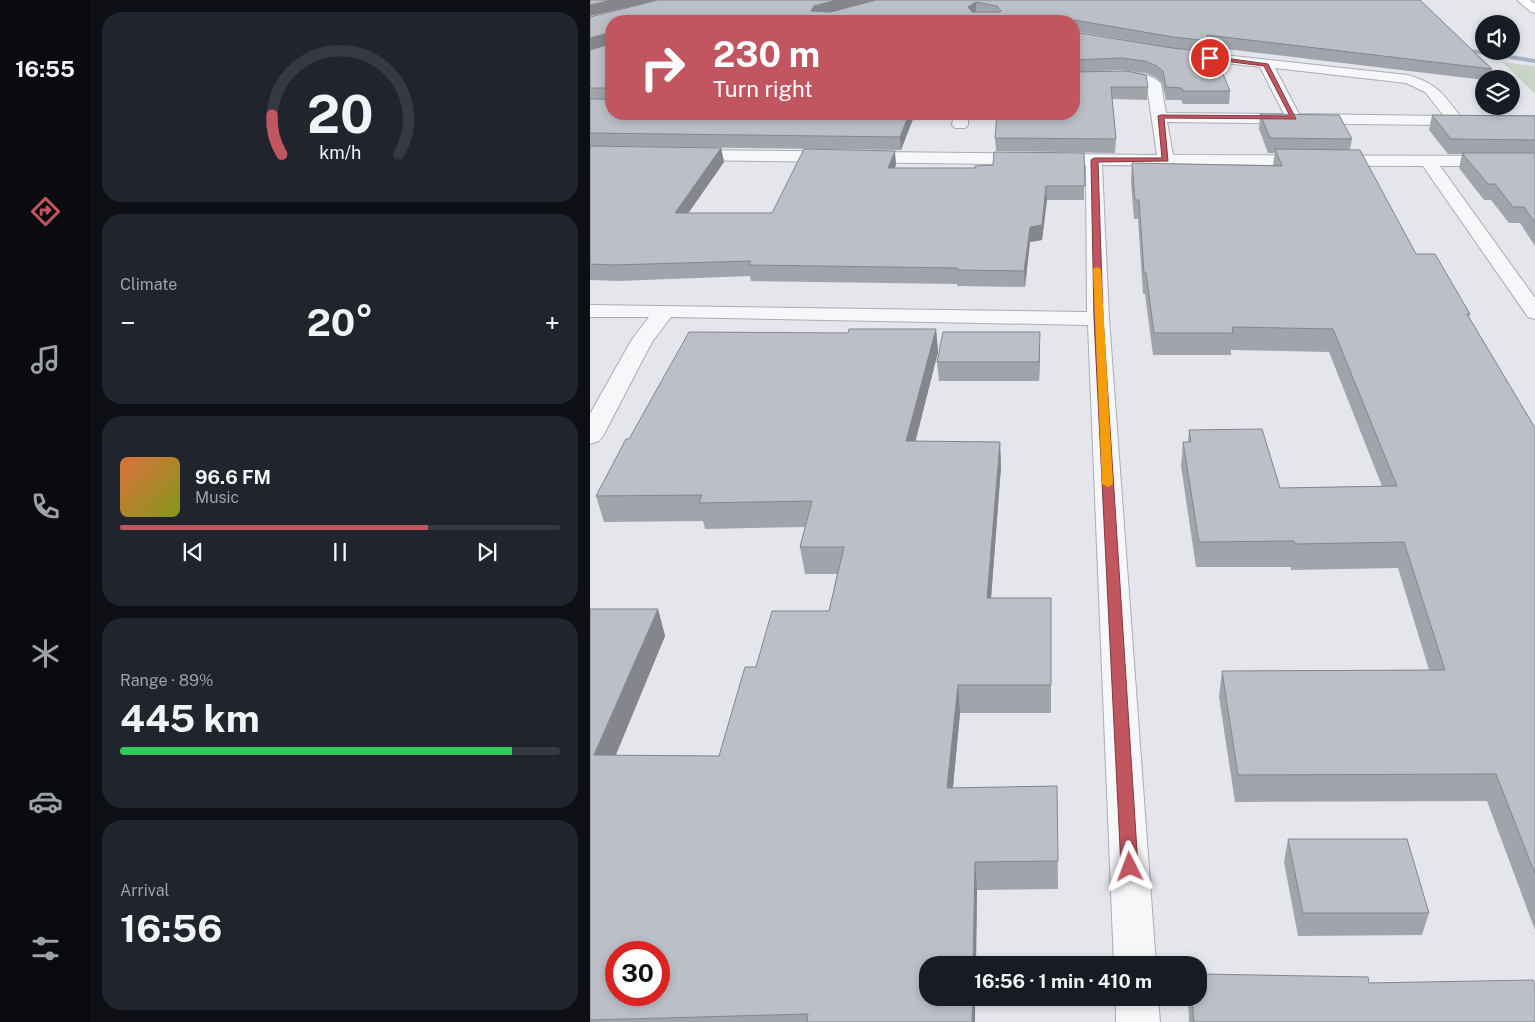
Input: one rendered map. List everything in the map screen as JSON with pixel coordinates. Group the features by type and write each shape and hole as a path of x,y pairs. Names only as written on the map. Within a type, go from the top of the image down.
{"street":[{"path":"1522,0 1535,10"},
{"path":"1162,52 1266,65 1407,79 1424,83 1432,88 1455,120"},
{"path":"1266,65 1294,118"},
{"path":"1080,78 1146,79 1154,84 1161,116 1166,160"},
{"path":"1161,116 1535,121"},
{"path":"669,154 1094,160 1535,161"},
{"path":"1094,160 1098,318 1134,956"},
{"path":"1429,162 1535,313"},
{"path":"590,311 1098,318"},
{"path":"590,436 642,341 665,311"},
{"path":"1137,1006 1138,1022"}],"green space":[{"path":"1502,62 1535,66 1535,94 1520,79 1520,70 1510,70"}],"building":[{"path":"590,0 612,0 590,5"},
{"path":"658,0 836,0 814,6 811,11 831,12 876,0 1420,0 1475,53 1475,60 1483,60 1492,69 1207,35 1209,41 1173,37 1080,21 1080,15 605,15 605,34 590,38 590,17","holes":["976,2 997,6 1001,11 972,12 968,7"]},
{"path":"1080,33 1172,48 1214,52 1230,91 1183,91 1182,88 1166,87 1163,71 1155,65 1145,61 1121,58 1080,60"},
{"path":"605,46 605,88 590,88 590,50"},
{"path":"1126,71 1146,75 1148,87 1111,87 1116,139 995,138 996,120 1080,120 1080,72"},
{"path":"590,99 605,99 605,120 907,120 900,137 590,133"},
{"path":"1260,114 1339,115 1352,139 1270,138"},
{"path":"1432,115 1535,116 1535,140 1451,139"},
{"path":"590,146 721,148 675,213 772,213 804,149 895,151 888,168 975,168 975,166 993,165 994,152 1084,153 1085,186 1046,186 1042,225 1030,227 1024,271 957,270 957,268 748,265 751,261 590,264"},
{"path":"1275,149 1360,150 1416,254 1435,254 1470,314 1467,314 1535,428 1535,874 1496,774 1238,775 1222,671 1445,670 1404,542 1295,544 1294,541 1199,542 1183,442 1191,442 1189,430 1262,429 1280,488 1397,486 1333,329 1232,327 1233,333 1154,333 1146,273 1144,273 1139,200 1135,200 1132,163 1282,166"},
{"path":"1462,153 1535,153 1535,223 1524,207 1513,207 1495,184 1488,184"},
{"path":"849,329 936,329 906,441 1000,442 987,598 1051,598 1051,685 958,685 947,788 1057,786 1058,861 975,862 973,956 919,956 919,1006 973,1006 972,1022 807,1022 808,1014 590,1020 590,609 658,609 594,755 719,756 745,667 756,667 772,611 829,611 844,547 800,547 812,501 699,503 702,495 596,496 626,439 629,439 689,332 848,333"},
{"path":"943,332 1040,332 1039,362 937,362"},
{"path":"1288,839 1407,839 1429,913 1303,913"},
{"path":"1207,974 1368,977 1369,983 1533,980 1535,985 1535,1022 1194,1022 1193,1006 1207,1006"}],"waterway":[{"path":"1457,49 1535,61"}],"slow traffic":[{"path":"1097,269 1098,318 1108,484"}],"route":[{"path":"1130,867 1098,318 1094,160 1166,160 1161,116 1294,118 1266,65 1210,58"}]}
